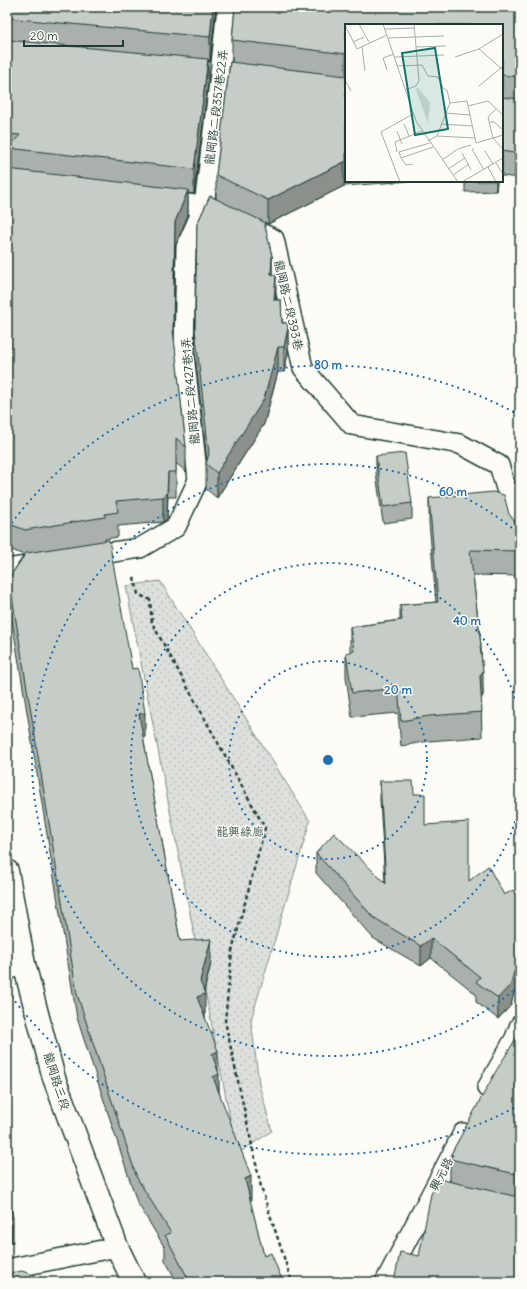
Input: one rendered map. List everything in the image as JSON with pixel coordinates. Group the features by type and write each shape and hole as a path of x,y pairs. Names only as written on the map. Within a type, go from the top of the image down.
{"main road":[{"name":"龍岡路三段","path":"7,871 16,967 54,1078 117,1247 134,1282"}],"lane":[{"name":"龍岡路二段357巷22弄","path":"204,206 227,7"},
{"name":"龍岡路二段393巷","path":"148,200 204,206 274,239 303,368 352,425 460,444 499,465 520,535"},
{"name":"龍岡路二段427巷1弄","path":"128,550 140,548 176,527 198,480 184,354 186,246 204,206"},
{"path":"7,569 128,550"},
{"path":"481,1100 518,1034"},
{"name":"興元路","path":"385,1282 440,1192 470,1121"},
{"path":"7,1269 117,1247"}],"path":[{"path":"128,550 138,594 150,600 152,623 265,828 232,951 225,1021 261,1187 292,1282"}],"green space":[{"name":"龍興綠廊","path":"160,581 310,821 251,1020 259,1084 272,1131 237,1154 126,586"}],"building":[{"path":"7,7 213,7 210,37 7,18"},
{"path":"235,7 520,7 520,77 503,75 503,24 345,24 345,54 232,40"},
{"path":"7,40 208,59 194,169 8,148 20,135 7,134"},
{"path":"230,62 345,76 345,162 268,200 216,175"},
{"path":"503,97 520,99 520,154 503,151"},
{"path":"7,169 188,190 175,222 173,329 186,447 176,438 176,472 168,472 167,494 163,497 116,501 118,512 105,514 105,517 25,530 7,523"},
{"path":"210,196 264,222 272,256 271,274 276,275 274,300 281,300 282,323 287,323 288,328 284,347 278,347 264,399 217,473 206,464 209,454 195,329 197,224"},
{"path":"405,453 412,503 383,507 376,456"},
{"path":"493,492 504,495 509,514 514,520 519,534 520,551 470,550 483,671 480,676 482,712 429,716 401,721 398,688 352,693 346,653 354,651 350,627 402,620 400,605 438,602 429,498"},
{"path":"109,540 132,669 138,668 145,713 139,714 180,941 211,939 200,981 205,994 197,997 218,1051 212,1054 219,1074 213,1077 251,1176 245,1179 264,1256 271,1253 283,1282 190,1282 165,1235 171,1233 137,1178 77,994 9,578 26,553"},
{"path":"380,781 413,781 414,794 425,794 425,825 469,822 469,881 488,866 504,895 513,890 517,897 520,896 520,966 514,972 511,984 498,998 476,982 480,977 431,938 421,946 373,917 316,853 334,833 386,884"},
{"path":"520,1032 520,1175 450,1159 453,1155 451,1154 496,1071"},
{"path":"439,1179 520,1197 520,1282 394,1282 400,1252 419,1256 431,1194"},
{"path":"7,1192 13,1218 7,1220"},
{"path":"22,1271 47,1280 48,1282 7,1282 7,1274"}]}
